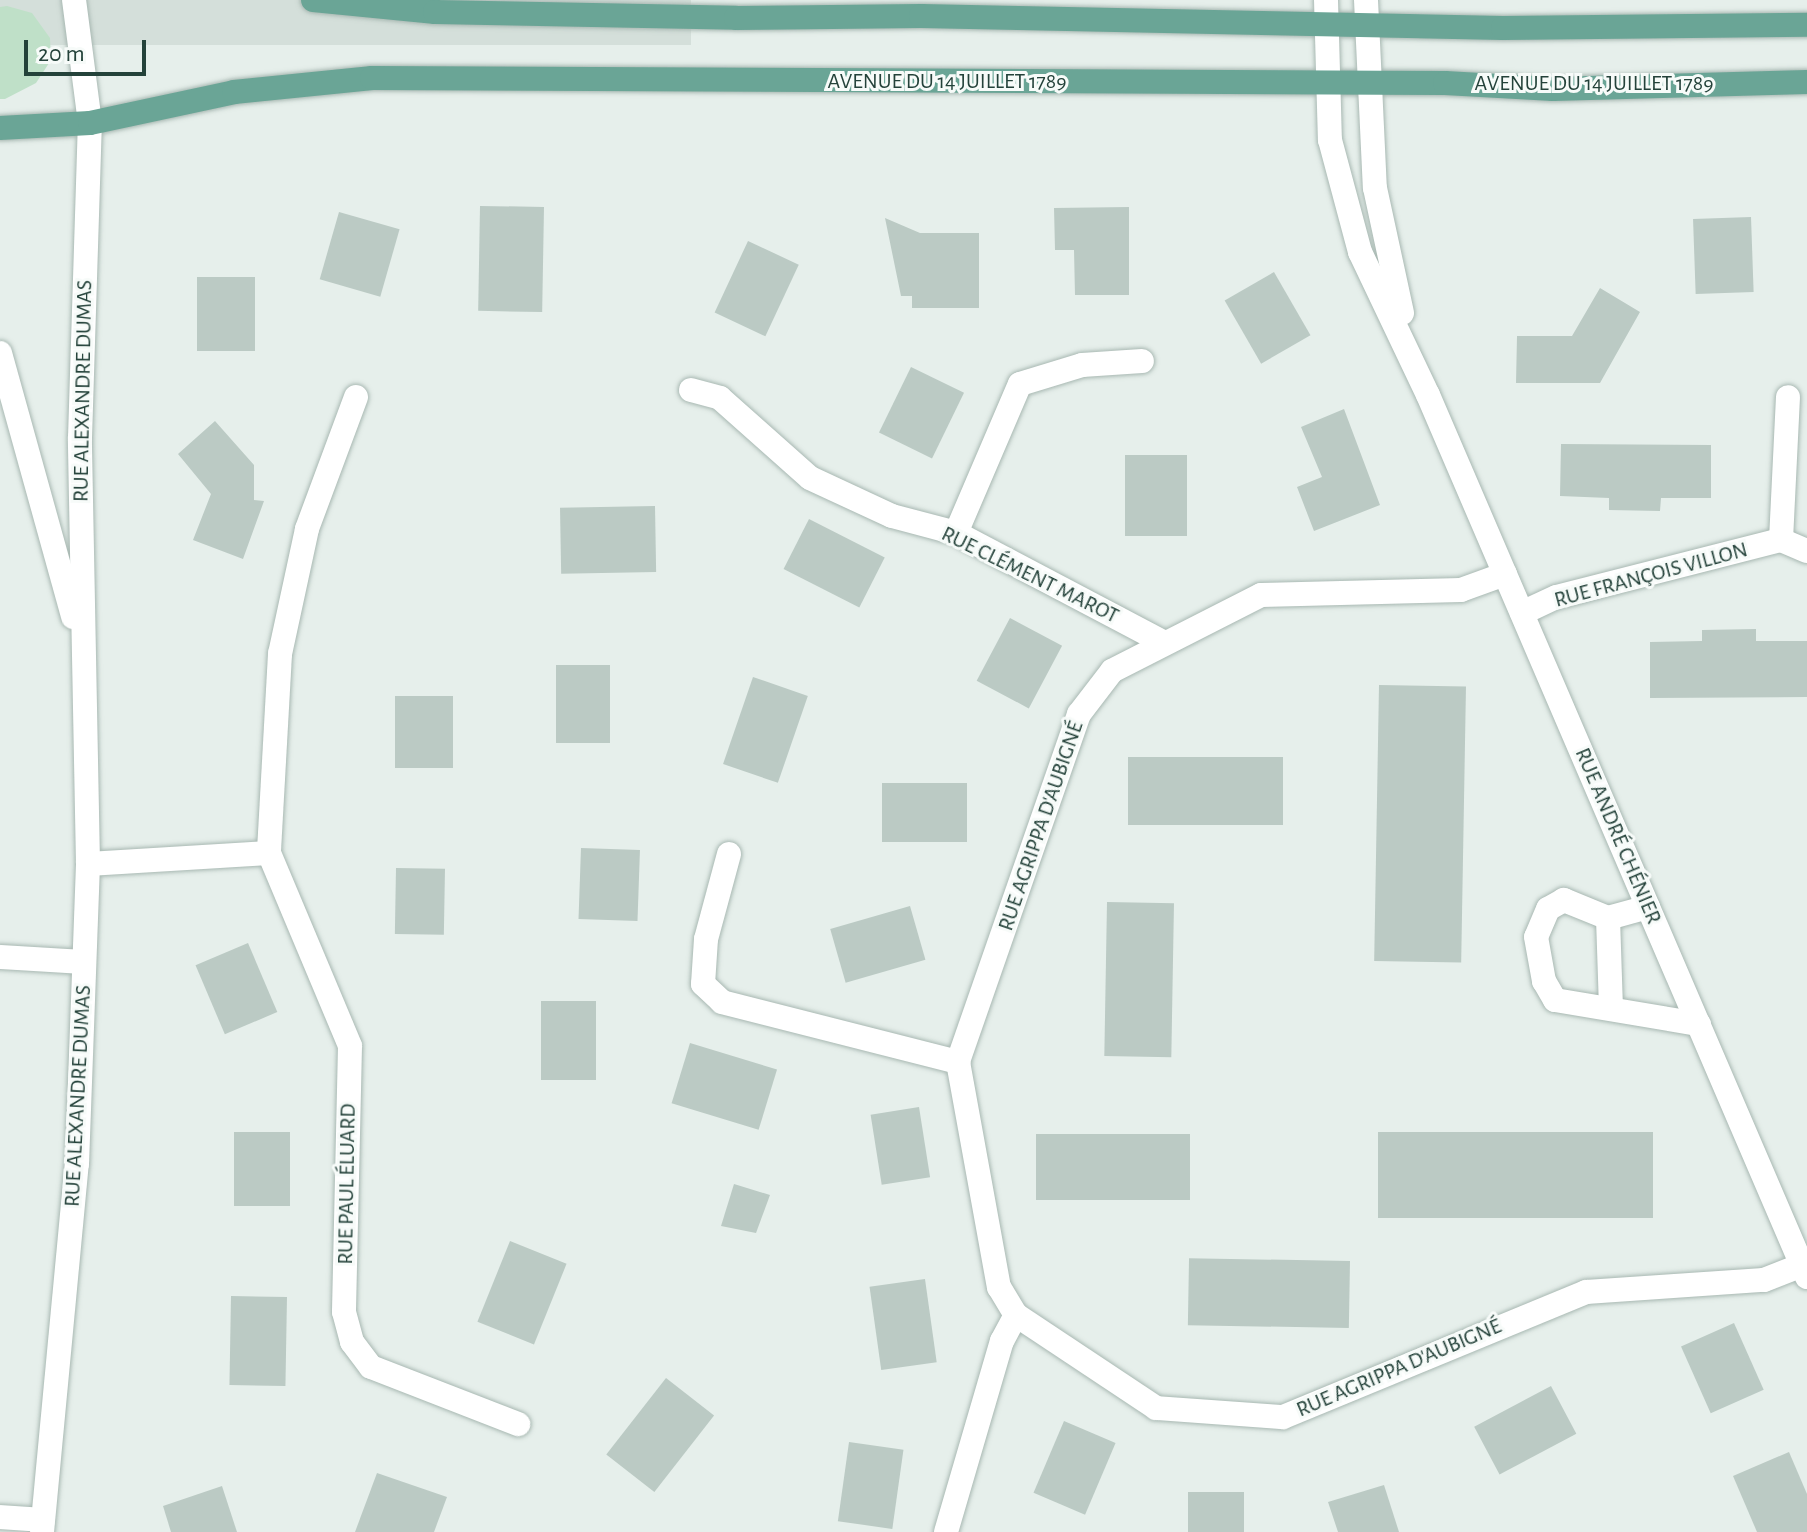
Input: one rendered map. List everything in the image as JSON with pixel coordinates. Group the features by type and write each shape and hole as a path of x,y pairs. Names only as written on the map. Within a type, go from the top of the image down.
{"main road":[{"path":"313,0 435,12 846,8 1326,12 1370,25 1807,25"},
{"name":"AVENUE DU 14 JUILLET 1789","path":"0,128 90,123 276,86 372,78 1369,87 1807,82"}],"street":[{"name":"RUE ALEXANDRE DUMAS","path":"42,1526 77,1164 88,864 80,438 90,123 74,0"},
{"name":"RUE ANDRÉ CHÉNIER","path":"1366,0 1370,25 1369,87 1388,267 1428,395"},
{"name":"RUE ANDRÉ CHÉNIER","path":"1326,12 1330,140 1360,252 1428,395 1804,1271"},
{"name":"RUE ALEXANDRE DUMAS","path":"0,353 34,458 83,658"},
{"path":"956,533 1020,384 1082,365 1142,361"},
{"name":"RUE CLÉMENT MAROT","path":"691,390 720,398 810,478 892,516 956,533 1165,643"},
{"name":"RUE PAUL ÉLUARD","path":"356,397 307,529 280,654 269,853 350,1046 344,1312 352,1342 371,1367 518,1424"},
{"path":"1788,397 1781,540 1807,551"},
{"name":"RUE FRANÇOIS VILLON","path":"1522,613 1557,597 1781,540"},
{"name":"RUE AGRIPPA D'AUBIGNÉ","path":"1505,574 1461,590 1261,595 1112,671 1079,714 958,1062 999,1287 1016,1315 1156,1408 1283,1417 1586,1292 1764,1280 1804,1271"},
{"path":"88,864 269,853"},
{"path":"729,854 706,939 703,984 722,1002 958,1062"},
{"path":"1648,907 1608,918 1564,900 1548,909 1536,937 1544,981 1555,1000 1699,1024"},
{"path":"1608,918 1611,1007"},
{"path":"0,957 84,962"},
{"path":"946,1532 1002,1341 1016,1315"},
{"path":"0,1517 42,1526"}],"shaded area":[{"path":"0,0 691,0 691,45 0,45"}],"green space":[{"path":"0,7 32,13 50,38 51,60 36,83 0,99"}],"building":[{"path":"480,206 544,207 542,312 478,311"},
{"path":"1129,207 1129,295 1075,295 1074,250 1055,250 1054,208"},
{"path":"339,212 400,229 380,297 320,279"},
{"path":"1751,217 1754,292 1696,294 1693,219"},
{"path":"885,218 920,233 979,233 979,308 912,308 912,296 901,296"},
{"path":"748,241 799,265 765,336 715,313"},
{"path":"1274,272 1310,335 1261,364 1225,300"},
{"path":"197,277 255,277 255,351 197,351"},
{"path":"1600,288 1640,312 1600,383 1516,383 1517,336 1572,336"},
{"path":"911,367 964,393 932,458 879,433"},
{"path":"1344,409 1380,505 1314,531 1297,487 1322,477 1301,427"},
{"path":"215,421 254,465 254,500 264,501 243,559 193,540 211,494 178,454"},
{"path":"1561,444 1711,445 1711,498 1661,498 1660,511 1609,510 1609,498 1560,496"},
{"path":"1125,455 1187,455 1187,536 1125,536"},
{"path":"655,506 656,572 561,574 560,508"},
{"path":"809,519 885,558 859,607 784,569"},
{"path":"1010,618 1062,646 1029,708 977,681"},
{"path":"1756,629 1756,641 1807,641 1807,697 1650,698 1650,642 1702,641 1702,630"},
{"path":"556,665 610,665 610,743 556,743"},
{"path":"753,677 808,696 778,783 723,764"},
{"path":"1379,685 1466,687 1461,962 1374,961"},
{"path":"395,696 453,696 453,768 395,768"},
{"path":"1128,757 1283,757 1283,825 1128,825"},
{"path":"882,783 967,783 967,842 882,842"},
{"path":"581,848 640,850 637,921 579,919"},
{"path":"396,868 445,869 444,935 395,934"},
{"path":"1107,902 1174,903 1171,1057 1104,1056"},
{"path":"910,906 925,960 846,983 830,929"},
{"path":"248,943 277,1012 225,1034 196,965"},
{"path":"541,1001 596,1001 596,1080 541,1080"},
{"path":"690,1043 777,1070 759,1130 672,1103"},
{"path":"919,1107 930,1177 882,1185 871,1115"},
{"path":"234,1132 290,1132 290,1206 234,1206"},
{"path":"1378,1132 1653,1132 1653,1218 1378,1218"},
{"path":"1036,1134 1190,1134 1190,1200 1036,1200"},
{"path":"734,1184 770,1195 756,1233 721,1226"},
{"path":"510,1241 567,1264 534,1345 477,1322"},
{"path":"1189,1258 1350,1261 1349,1328 1188,1325"},
{"path":"925,1279 937,1362 881,1370 870,1287"},
{"path":"231,1296 287,1297 285,1386 229,1385"},
{"path":"1734,1323 1764,1390 1711,1413 1681,1347"},
{"path":"666,1378 714,1416 654,1492 606,1454"},
{"path":"1551,1386 1576,1434 1500,1475 1474,1427"},
{"path":"1064,1421 1116,1443 1085,1515 1034,1493"},
{"path":"849,1442 903,1450 892,1529 838,1521"},
{"path":"1789,1452 1807,1494 1807,1532 1757,1532 1733,1476"},
{"path":"377,1473 447,1497 434,1532 355,1532"},
{"path":"1384,1485 1399,1532 1338,1532 1328,1502"},
{"path":"222,1486 237,1532 171,1532 163,1506"},
{"path":"1188,1492 1244,1492 1244,1532 1188,1532"}]}
